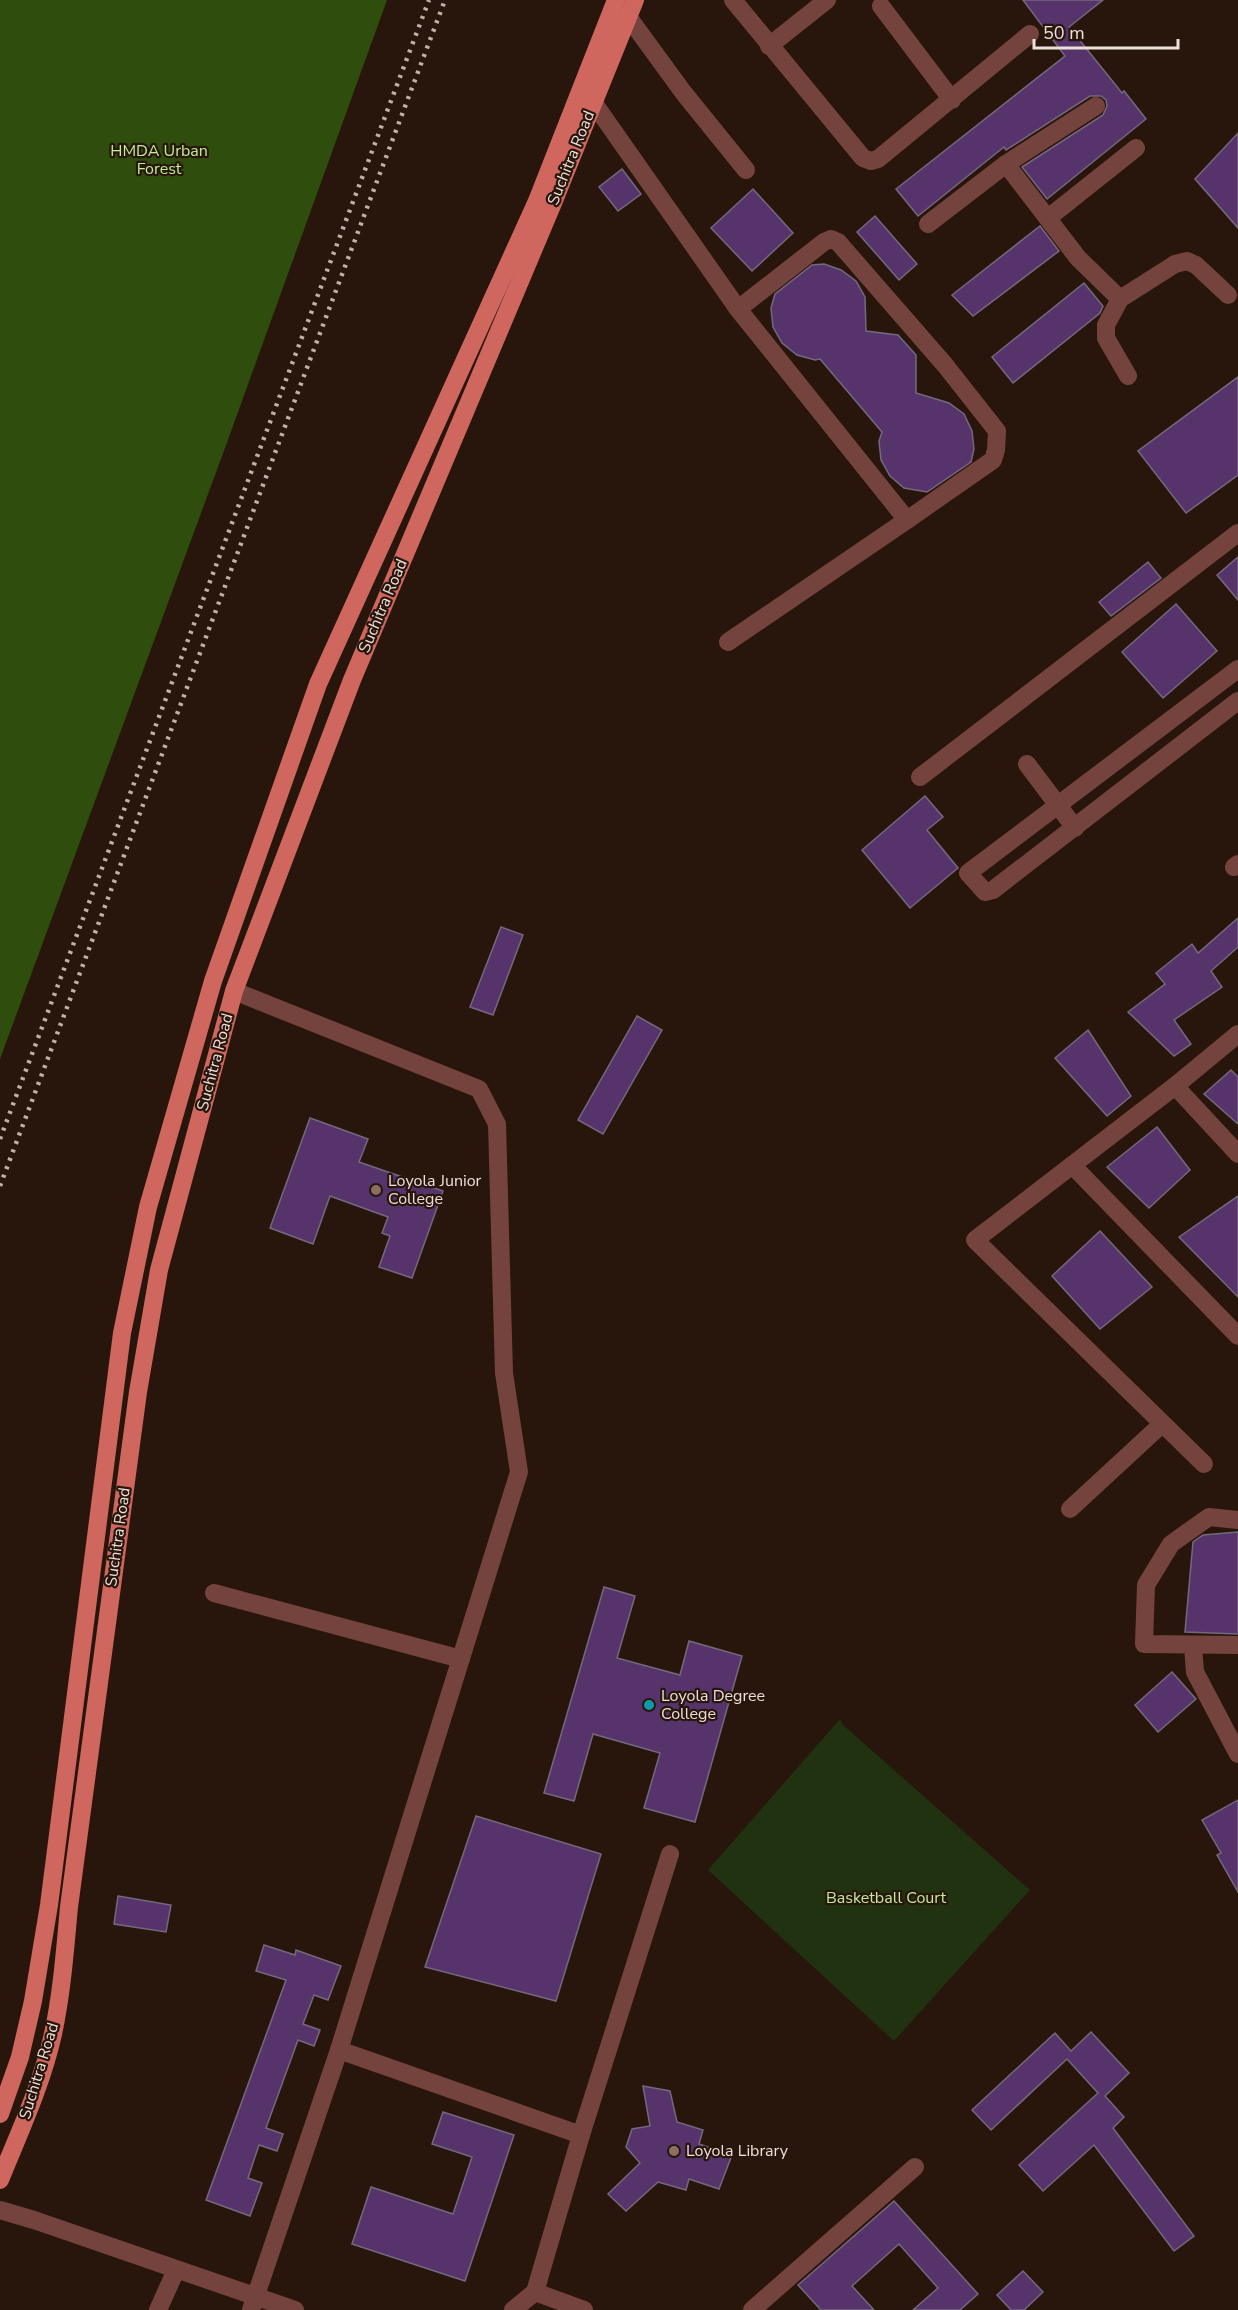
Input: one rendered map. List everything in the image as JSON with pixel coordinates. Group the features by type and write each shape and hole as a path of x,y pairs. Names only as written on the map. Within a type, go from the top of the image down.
{"main road":[{"name":"Suchitra Road","path":"0,2114 20,2057 33,2001 49,1905 122,1333 148,1207 217,970 318,684 537,201 616,0"},
{"name":"Suchitra Road","path":"0,2180 35,2091 52,2036 63,1979 69,1907 138,1392 159,1270 234,991 348,691 635,0"},
{"path":"379,552 401,562"},
{"path":"49,1905 69,1907"}],"street":[{"path":"733,0 863,158 871,161 878,159 1030,34"},
{"path":"769,46 827,0"},
{"path":"881,6 951,100"},
{"path":"629,18 683,92 746,170"},
{"path":"593,102 738,309 907,520"},
{"path":"928,224 1006,164 1095,106"},
{"path":"1048,218 1136,148"},
{"path":"1006,164 1078,258 1120,299"},
{"path":"728,642 993,460 997,431 945,365 838,242 831,239 738,309"},
{"path":"1128,376 1106,338 1106,325 1120,299 1175,264 1187,261 1197,265 1228,294"},
{"path":"920,777 1238,533"},
{"path":"1238,669 1059,807 968,873 985,892 989,892 1238,701"},
{"path":"1150,735 1166,756"},
{"path":"1027,764 1075,828"},
{"path":"234,991 479,1089 497,1124 504,1373 519,1472 339,2050 253,2304"},
{"path":"1204,1464 975,1240 1175,1086 1238,1034"},
{"path":"1175,1086 1238,1154"},
{"path":"1072,1165 1238,1336"},
{"path":"1070,1509 1162,1424"},
{"path":"1238,1520 1209,1517 1171,1544 1146,1585 1144,1644 1238,1646"},
{"path":"214,1593 461,1659"},
{"path":"1193,1646 1195,1672 1238,1754"},
{"path":"513,2310 535,2292 581,2135 670,1854"},
{"path":"339,2050 581,2135"},
{"path":"752,2310 915,2167"},
{"path":"0,2210 176,2270 253,2304 296,2310"},
{"path":"158,2310 176,2270"},
{"path":"535,2292 584,2310"}],"green space":[{"name":"HMDA Urban Forest","path":"0,0 387,0 0,1059"},
{"name":"Basketball Court","path":"840,1719 843,1725 1030,1890 894,2041 708,1870"}],"building":[{"path":"1023,0 1103,0 1069,27 1146,119 1047,199 1022,167 1103,115 1107,106 1106,100 1101,96 1090,96 1006,150 1004,147 918,216 896,189 1065,56"},
{"path":"1238,133 1238,228 1195,179"},
{"path":"622,169 641,194 618,211 599,187"},
{"path":"753,189 793,233 752,271 711,228"},
{"path":"875,216 917,264 899,280 857,232"},
{"path":"1040,226 1059,251 973,316 952,295"},
{"path":"824,264 841,270 856,281 865,297 866,331 898,335 916,355 916,393 949,403 964,414 972,431 974,449 971,462 927,492 904,488 890,476 881,460 879,441 882,432 820,359 815,360 797,355 782,343 773,327 771,308 775,294 812,265"},
{"path":"1084,283 1103,306 1100,313 1013,383 992,357"},
{"path":"1238,377 1238,475 1186,513 1138,451"},
{"path":"1238,557 1238,600 1217,575"},
{"path":"1148,562 1161,578 1111,616 1099,602"},
{"path":"1176,604 1217,651 1163,698 1122,652"},
{"path":"925,796 943,817 927,830 958,868 910,908 862,850"},
{"path":"1238,918 1238,947 1211,971 1222,987 1174,1020 1191,1044 1174,1056 1128,1012 1165,984 1156,973 1192,944 1198,953"},
{"path":"501,927 523,935 493,1015 470,1007"},
{"path":"637,1016 662,1030 603,1134 578,1120"},
{"path":"1088,1030 1131,1096 1107,1116 1055,1058"},
{"path":"1231,1070 1238,1077 1238,1124 1204,1094"},
{"path":"310,1118 368,1139 359,1162 443,1191 412,1278 379,1267 390,1236 382,1233 388,1217 330,1196 313,1244 270,1228"},
{"path":"1157,1127 1190,1170 1149,1208 1107,1167"},
{"path":"1238,1196 1238,1297 1179,1237"},
{"path":"1100,1231 1152,1287 1100,1329 1052,1276"},
{"path":"1238,1532 1238,1634 1185,1632 1193,1542 1203,1535"},
{"name":"Loyola Degree College","path":"604,1587 635,1596 617,1658 680,1675 689,1641 742,1656 695,1822 644,1808 660,1753 593,1734 574,1801 544,1793"},
{"path":"1172,1672 1196,1699 1158,1732 1135,1705"},
{"path":"1238,1800 1238,1892 1217,1855 1221,1853 1202,1820"},
{"path":"476,1816 601,1854 556,2001 425,1967"},
{"path":"118,1896 171,1905 166,1932 114,1924"},
{"path":"264,1945 295,1955 296,1950 341,1966 328,2000 314,1995 303,2024 320,2030 314,2046 298,2040 266,2128 283,2134 277,2151 259,2145 248,2178 262,2183 250,2216 206,2200 286,1980 256,1971"},
{"path":"1091,2032 1129,2073 1105,2096 1124,2117 1113,2128 1194,2236 1174,2251 1094,2145 1043,2191 1019,2165 1098,2093 1067,2059 991,2130 972,2110 1055,2033 1071,2051"},
{"name":"Loyola Library","path":"643,2086 670,2091 677,2122 703,2130 699,2144 732,2155 719,2189 689,2179 686,2190 658,2182 626,2211 608,2194 640,2163 626,2147 632,2129 650,2126"},
{"path":"443,2112 514,2135 465,2281 352,2244 371,2187 453,2214 472,2157 432,2144"},
{"path":"894,2201 978,2294 960,2310 913,2310 938,2288 899,2244 852,2286 874,2310 821,2310 798,2285"},
{"path":"1023,2271 1043,2292 1024,2310 1011,2310 997,2295"}],"railway":[{"path":"0,1139 429,0"},
{"path":"0,1186 445,0"}],"place":[{"name":"Loyola Junior College","path":"376,1190"},
{"name":"Loyola Degree College","path":"649,1705"},
{"name":"Loyola Library","path":"674,2151"}]}
